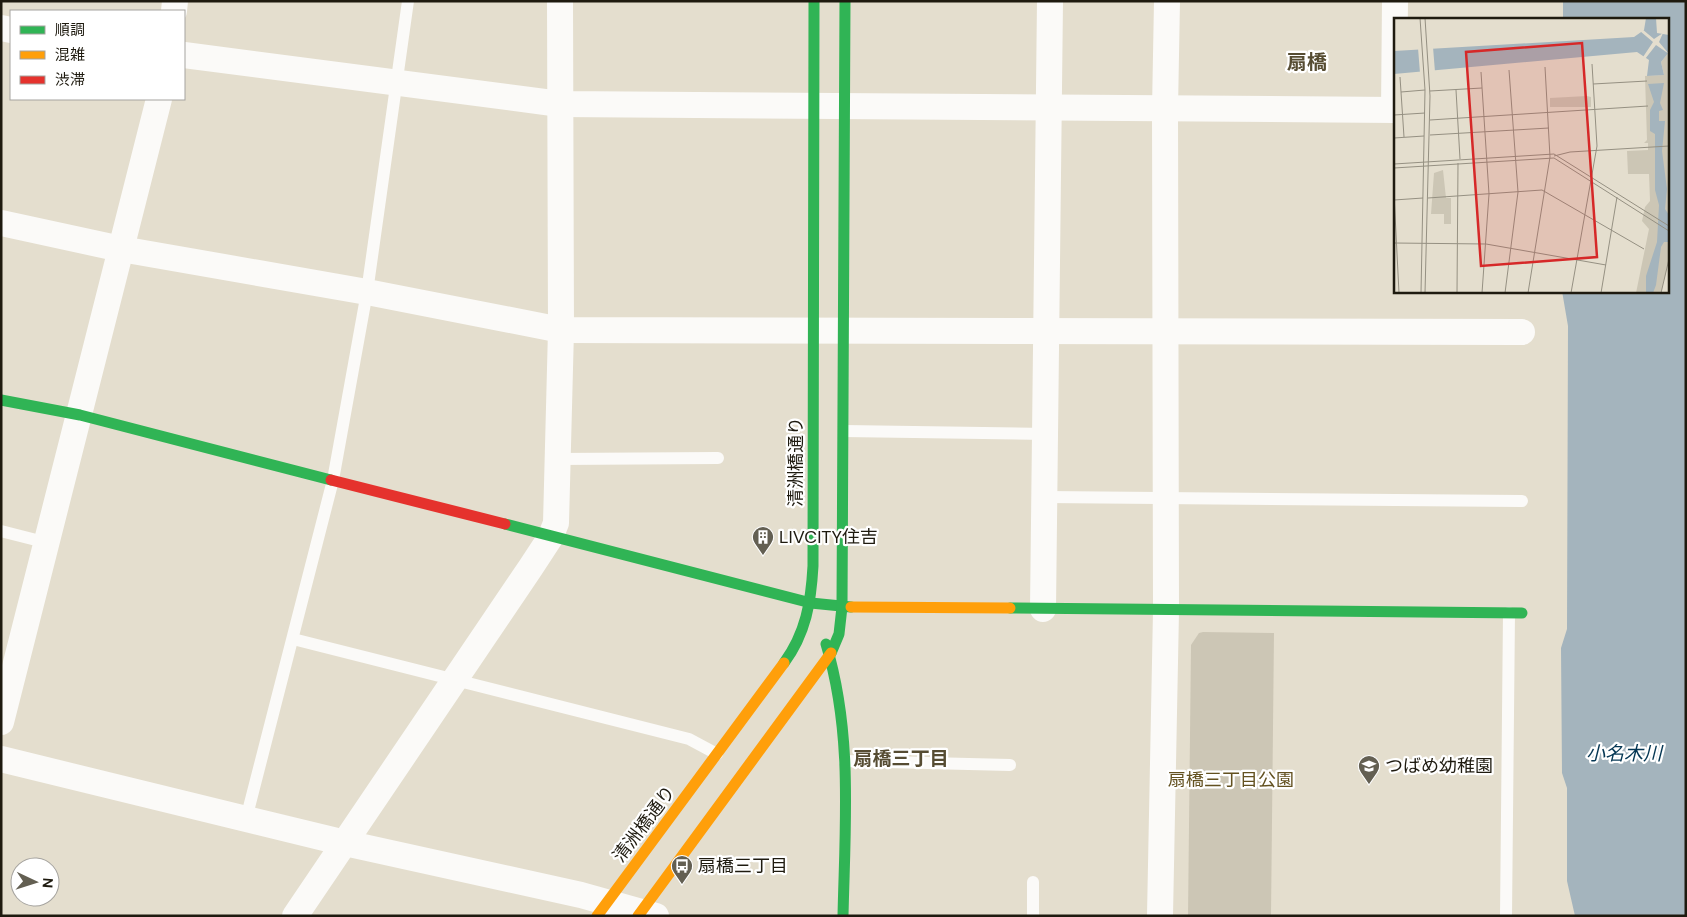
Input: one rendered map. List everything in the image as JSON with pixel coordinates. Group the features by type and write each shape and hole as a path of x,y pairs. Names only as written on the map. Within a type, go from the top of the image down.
{"main road":[{"name":"清洲橋通り","path":"602,909 792,652 804,632 810,603 814,331 814,1"},
{"path":"645,914 830,656 839,634 842,607 844,431 845,1"},
{"path":"1,400 80,415 550,538 810,603 842,607 1043,610 1522,613"},
{"path":"810,603 830,656 842,705 845,761 843,916"}],"street":[{"path":"295,916 550,538 556,523 561,330 560,1"},
{"path":"1043,610 1046,497 1050,1"},
{"path":"1160,916 1167,497 1165,109 1167,1"},
{"path":"1395,1 1395,18"},
{"path":"185,54 560,104 1394,110"},
{"path":"1,722 48,543 159,100"},
{"path":"1,223 122,249 367,292 561,330 1522,332"},
{"path":"1,759 345,843 602,909 645,914"}],"lane":[{"path":"246,819 333,480 367,292 408,1"},
{"path":"844,431 1046,434"},
{"path":"558,459 718,458"},
{"path":"1046,497 1522,501"},
{"path":"1,531 48,543"},
{"path":"1506,916 1509,613"},
{"path":"293,639 689,739 717,754"},
{"path":"845,761 1010,764"},
{"path":"1033,916 1034,882"}],"green space":[{"name":"扇橋三丁目公園","path":"1199,633 1274,633 1271,916 1188,916 1191,645"}],"water":[{"name":"小名木川","path":"1563,1 1686,1 1686,916 1575,916 1567,881 1567,788 1562,773 1561,648 1567,629 1568,326 1562,292 1670,292 1670,18 1563,18"}],"traffic: fast":[{"path":"784,663 798,640 806,617 811,592 813,566 814,1"},
{"path":"831,653 839,634 842,607 845,1"},
{"path":"1,400 80,415 331,480"},
{"path":"505,524 811,603 851,607"},
{"path":"1010,608 1522,613"},
{"path":"826,644 835,677 844,745 846,813 843,916"}],"traffic: slow":[{"path":"851,607 1010,608"},
{"path":"638,916 831,653"},
{"path":"597,916 784,663"}],"traffic: jam":[{"path":"331,480 505,524"}],"place":[{"name":"LIVCITY住吉","path":"763,556"},
{"name":"つばめ幼稚園","path":"1369,785"},
{"name":"扇橋三丁目","path":"682,885"}],"district":[{"name":"扇橋","path":"1307,62"},
{"name":"扇橋三丁目","path":"901,758"}]}
